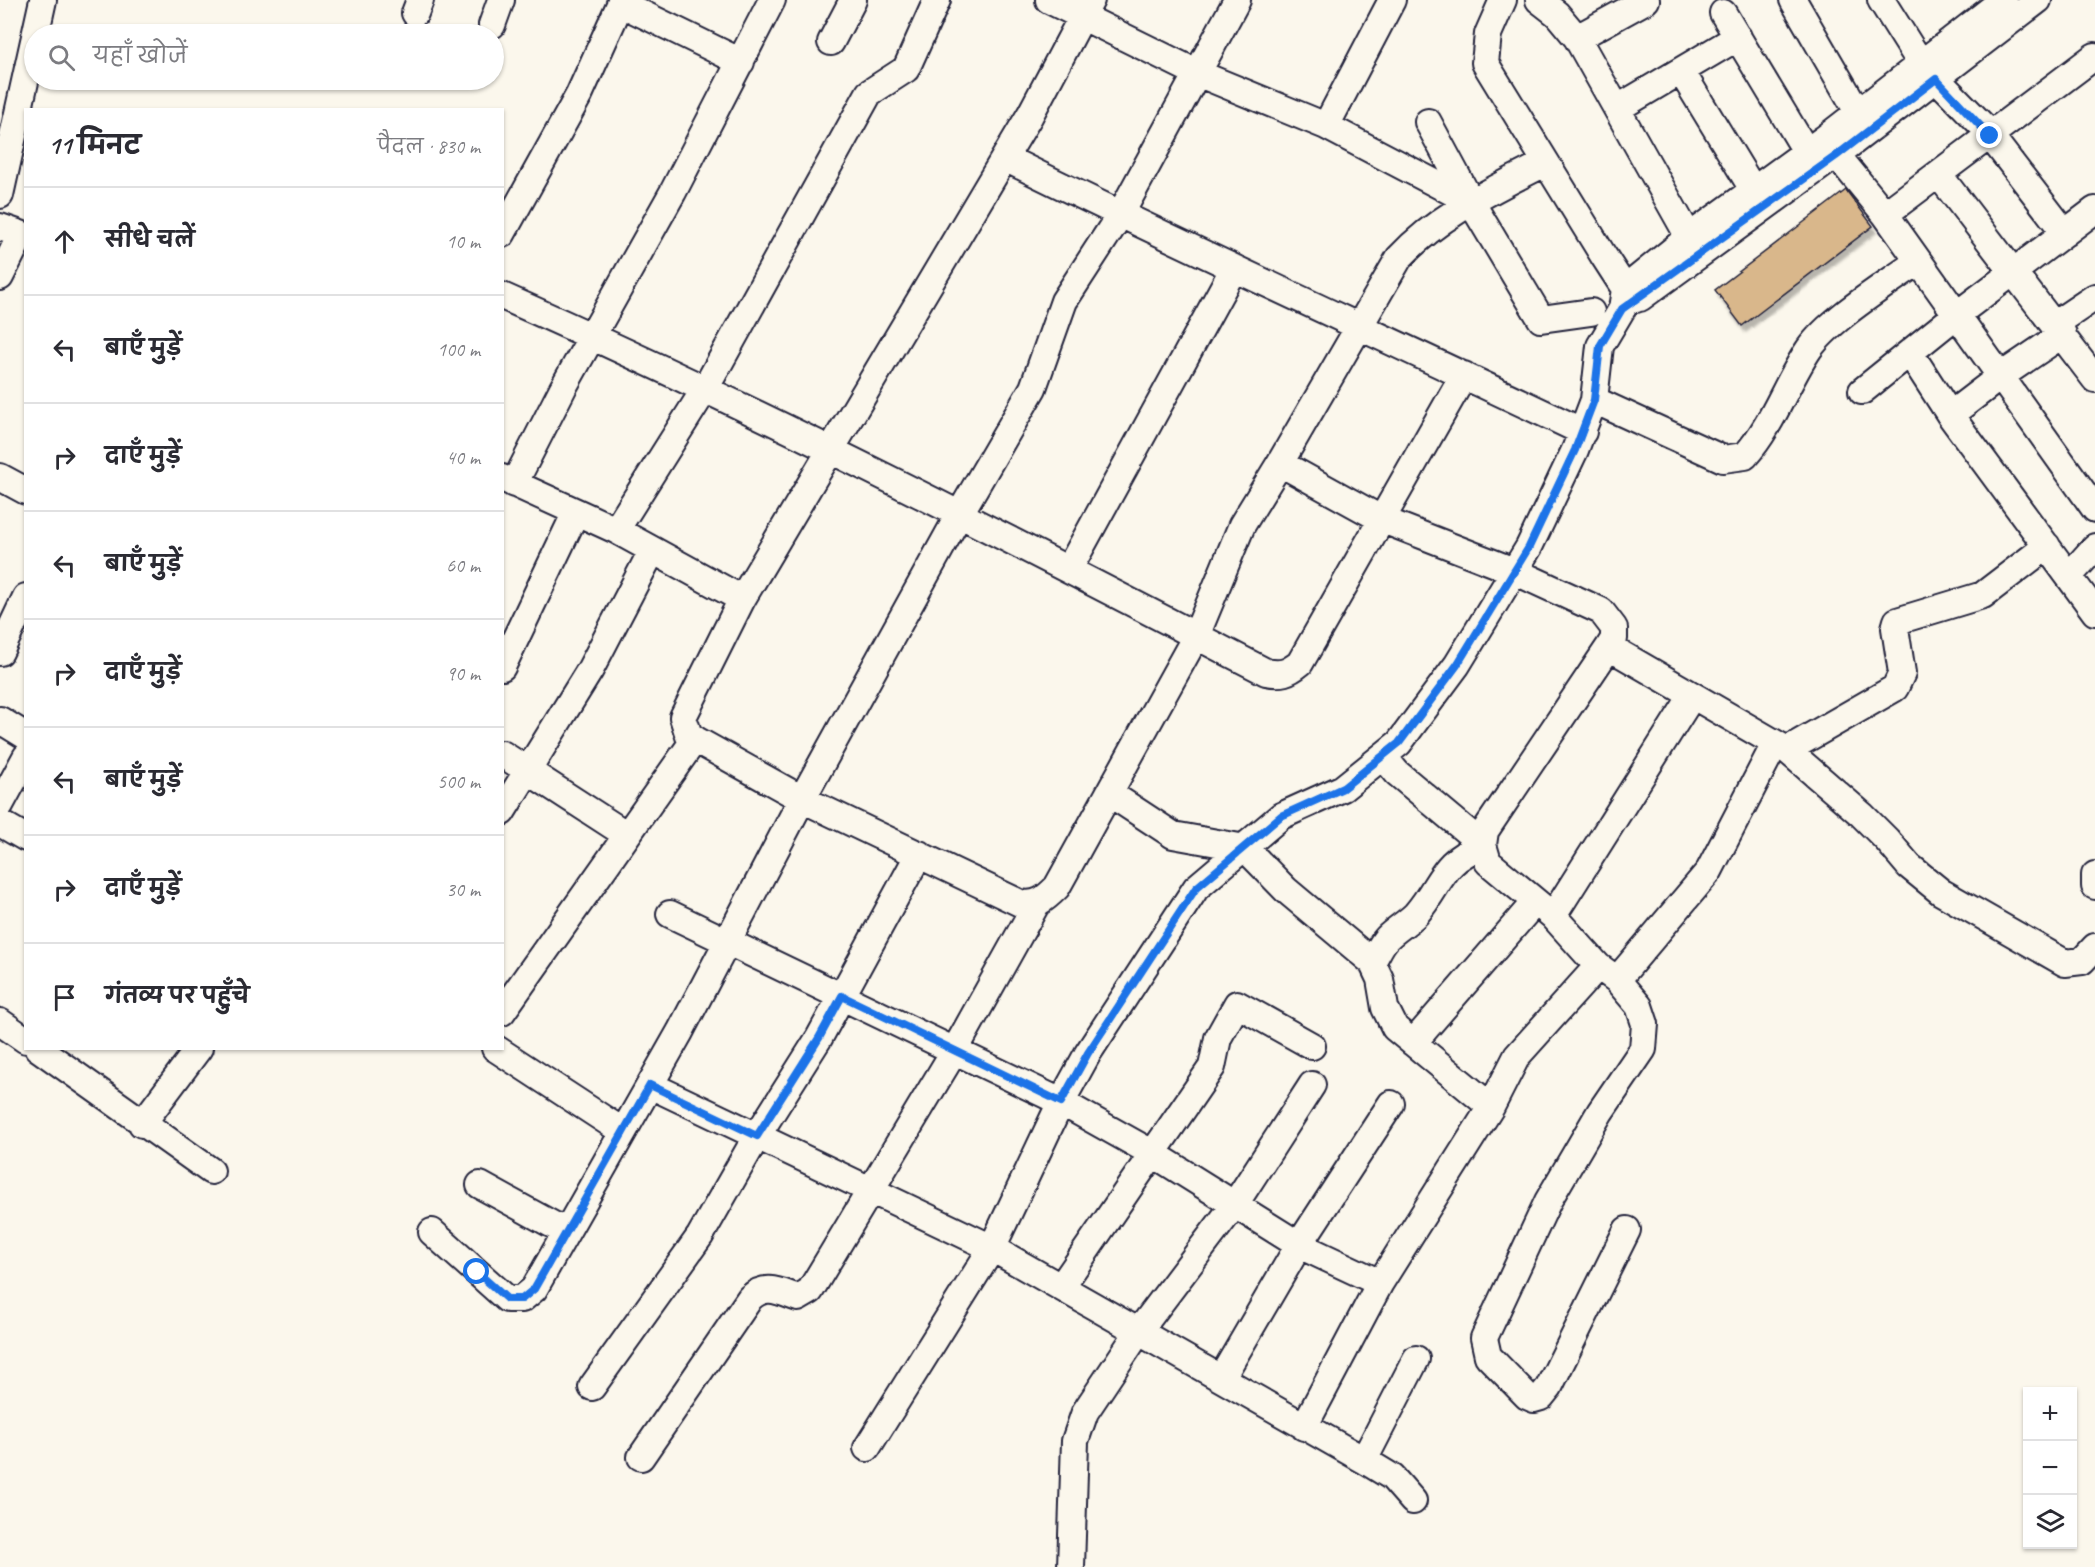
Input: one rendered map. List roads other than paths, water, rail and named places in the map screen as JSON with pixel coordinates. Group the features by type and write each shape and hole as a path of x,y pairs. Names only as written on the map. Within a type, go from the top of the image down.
{"street":[{"path":"38,24 43,0"},
{"path":"492,24 501,0"},
{"path":"742,598 616,530 508,481 673,192 772,0"},
{"path":"831,42 852,0"},
{"path":"616,530 705,389 869,93 906,69 937,0"},
{"path":"1049,0 1087,8 1197,73 1326,126 1471,201"},
{"path":"432,1232 507,1299 522,1299 534,1289 729,942 802,799 959,514 1033,388 1064,301 1119,215 1237,0"},
{"path":"1326,126 1392,0"},
{"path":"1503,0 1488,34 1485,63 1628,299"},
{"path":"1539,0 1557,14 1577,38 1689,237"},
{"path":"1577,38 1646,0"},
{"path":"1793,0 1858,112"},
{"path":"1881,0 1928,70 1990,136 2065,233"},
{"path":"867,1448 992,1248 1061,1102 1088,1053 1196,888 1281,816 1343,788 1399,743 1457,665 1529,547 1583,432 1594,400 1600,346 1628,299 1675,260 1820,154 1928,70 2003,0"},
{"path":"1675,260 1689,237 1755,190 1820,154 1858,112 2038,0"},
{"path":"504,230 579,95 621,2 741,62"},
{"path":"1087,8 1005,158 742,598 682,717 688,736 802,799 1020,903 1043,901 1057,887 1196,636 1242,525 1399,258 1421,234 1471,201 1545,162"},
{"path":"1724,13 1738,37 1820,154 1885,214 1955,316 2001,376 2095,509"},
{"path":"1618,108 1738,37"},
{"path":"1885,214 2095,56"},
{"path":"1681,70 1755,190"},
{"path":"0,195 24,86"},
{"path":"1428,122 1471,201 1541,319 1591,312"},
{"path":"1005,158 1119,215 1360,325 1583,432"},
{"path":"1939,175 2095,379"},
{"path":"1862,391 1955,316 2095,210"},
{"path":"0,278 15,233"},
{"path":"1594,400 1723,459 1737,459 1744,456 1815,342 1827,329 1917,262"},
{"path":"1069,569 1234,268"},
{"path":"504,297 705,389 1069,569 1266,672 1280,675 1300,663 1464,375"},
{"path":"1950,415 2059,329 2095,297"},
{"path":"1910,353 1950,415 2095,612"},
{"path":"1280,463 1383,520 1514,572 1601,610 1614,627 1614,639 1610,647 1485,831 1483,845 1488,862 1544,909 1608,973 1639,1006 1645,1024 1643,1048 1600,1112 1548,1201 1484,1338 1488,1356 1527,1396 1533,1399 1541,1397 1549,1388 1627,1230"},
{"path":"0,477 24,490"},
{"path":"504,663 576,512"},
{"path":"1304,1427 1380,1283 1491,1107 1517,1056 1608,973 1709,871 1781,747 1895,688 1902,673 1895,627 1897,621 1983,595 2047,546"},
{"path":"2069,576 2095,547"},
{"path":"504,809 530,772 618,620 652,550"},
{"path":"0,652 19,600"},
{"path":"1610,647 1781,747 1862,815 1909,866 1941,892 2065,963 2082,961 2095,947"},
{"path":"1413,1043 1544,909 1692,696"},
{"path":"0,720 24,735"},
{"path":"504,1009 695,739"},
{"path":"504,755 627,835"},
{"path":"1383,756 1397,773 1483,845"},
{"path":"0,805 24,762"},
{"path":"1109,793 1173,835 1245,848 1286,890 1372,962 1380,980 1389,1020 1413,1043 1491,1107"},
{"path":"0,823 24,837"},
{"path":"1372,962 1384,941 1411,919 1424,903 1447,867 1465,852 1483,845"},
{"path":"592,1388 700,1236 757,1136 819,1038 920,854"},
{"path":"2095,875 2095,886"},
{"path":"641,1457 757,1291 769,1288 798,1298 805,1296 955,1050 1037,903"},
{"path":"670,915 1061,1102 1152,1154 1299,1245 1380,1283"},
{"path":"1061,1287 1212,1066 1218,1038 1237,1004 1312,1046"},
{"path":"0,1022 24,1039"},
{"path":"41,1050 211,1171"},
{"path":"142,1124 198,1050"},
{"path":"498,1050 622,1131"},
{"path":"650,1085 819,1164 870,1192 992,1248 1222,1377 1364,1460 1392,1477 1413,1501"},
{"path":"1071,1567 1075,1441 1093,1397 1234,1204 1312,1085"},
{"path":"1222,1377 1299,1245 1390,1104"},
{"path":"480,1185 566,1232"},
{"path":"1364,1460 1416,1359"}]}
